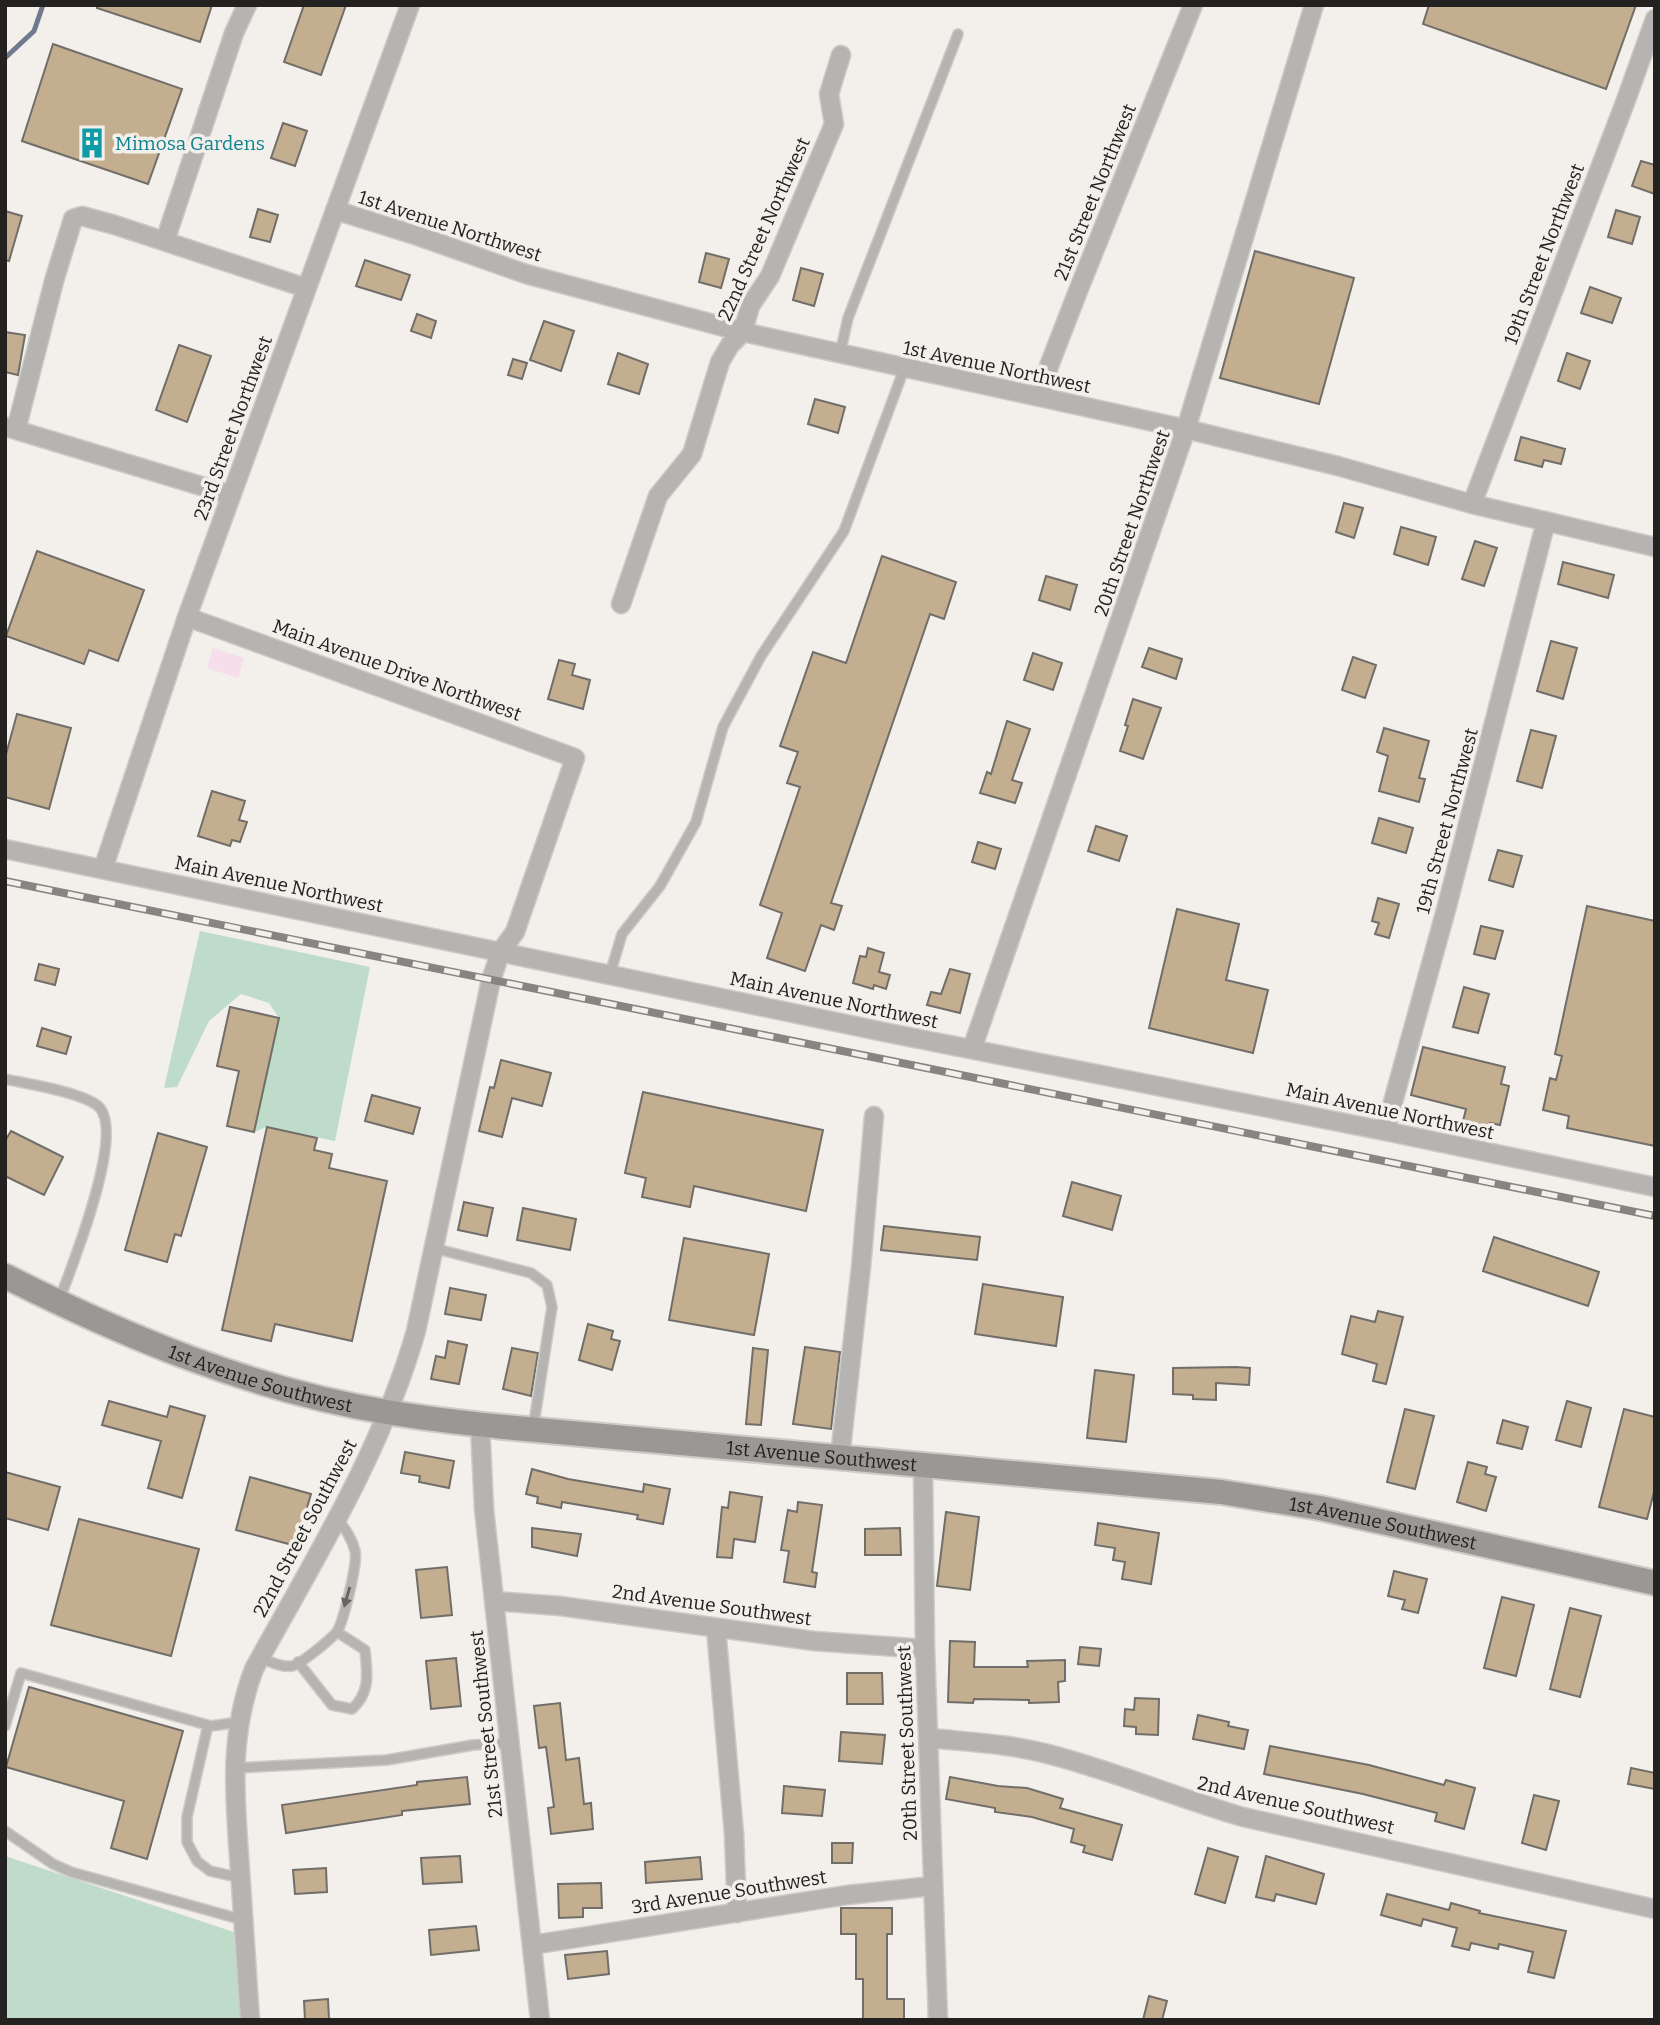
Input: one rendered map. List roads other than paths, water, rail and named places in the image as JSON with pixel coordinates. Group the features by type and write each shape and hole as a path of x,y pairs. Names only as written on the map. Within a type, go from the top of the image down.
{"main road":[{"name":"1st Avenue Southwest","path":"5,1276 152,1345 209,1366 321,1398 386,1412 480,1424 1221,1492 1278,1500 1655,1583"}],"street":[{"path":"165,241 234,33 247,5"},
{"name":"23rd Street Northwest","path":"103,869 187,617 410,5"},
{"name":"21st Street Northwest","path":"1041,396 1049,366 1078,291 1193,5"},
{"name":"20th Street Northwest","path":"972,1049 1186,429 1314,5"},
{"name":"19th Street Northwest","path":"1472,503 1655,19"},
{"name":"22nd Street Northwest","path":"621,604 658,496 692,454 720,362 730,345 743,332 750,306 770,276 834,124 829,94 841,55"},
{"name":"1st Avenue Northwest","path":"335,210 526,274 743,332 1186,429 1655,547"},
{"path":"231,495 10,428 73,219 82,216 306,288"},
{"name":"19th Street Northwest","path":"1385,1131 1447,906 1546,521"},
{"name":"Main Avenue Drive Northwest","path":"187,617 575,758 514,932 500,951"},
{"name":"Main Avenue Northwest","path":"5,849 1655,1187"},
{"name":"22nd Street Southwest","path":"250,2020 235,1768 239,1722 245,1693 260,1658 367,1458 404,1372 416,1331 491,979 500,951"},
{"path":"840,1458 874,1116"},
{"name":"21st Street Southwest","path":"480,1424 482,1487 540,2020"},
{"name":"20th Street Southwest","path":"923,1466 925,1649 938,2020"},
{"name":"2nd Avenue Southwest","path":"494,1601 560,1605 814,1641 925,1649"},
{"path":"716,1628 734,1834 737,1913"},
{"name":"2nd Avenue Southwest","path":"930,1738 1047,1754 1091,1766 1188,1801 1243,1816 1655,1909"},
{"name":"3rd Avenue Southwest","path":"532,1945 847,1895 933,1886"}],"lane":[{"path":"840,355 848,318 958,34"},
{"path":"610,974 622,934 660,886 696,822 723,727 761,656 844,531 904,369"},
{"path":"5,1079 76,1096 98,1106 105,1117 107,1135 102,1170 58,1303"},
{"path":"433,1248 531,1273 547,1285 552,1307 533,1429"},
{"path":"260,1658 291,1666 309,1658 337,1632 356,1554 350,1535 337,1518"},
{"path":"298,1662 332,1705 352,1709 365,1693 368,1680 365,1650 337,1632"},
{"path":"5,1726 21,1674 208,1725 239,1722"},
{"path":"208,1725 187,1817 187,1842 197,1861 209,1871 240,1878"},
{"path":"235,1768 387,1760 473,1745 510,1744"},
{"path":"5,1831 53,1864 71,1872 243,1920"}],"waterway":[{"path":"5,58 34,31 43,5"}],"railway":[{"path":"5,881 1655,1216"}],"place":[{"name":"Mimosa Gardens","path":"92,143"}]}
